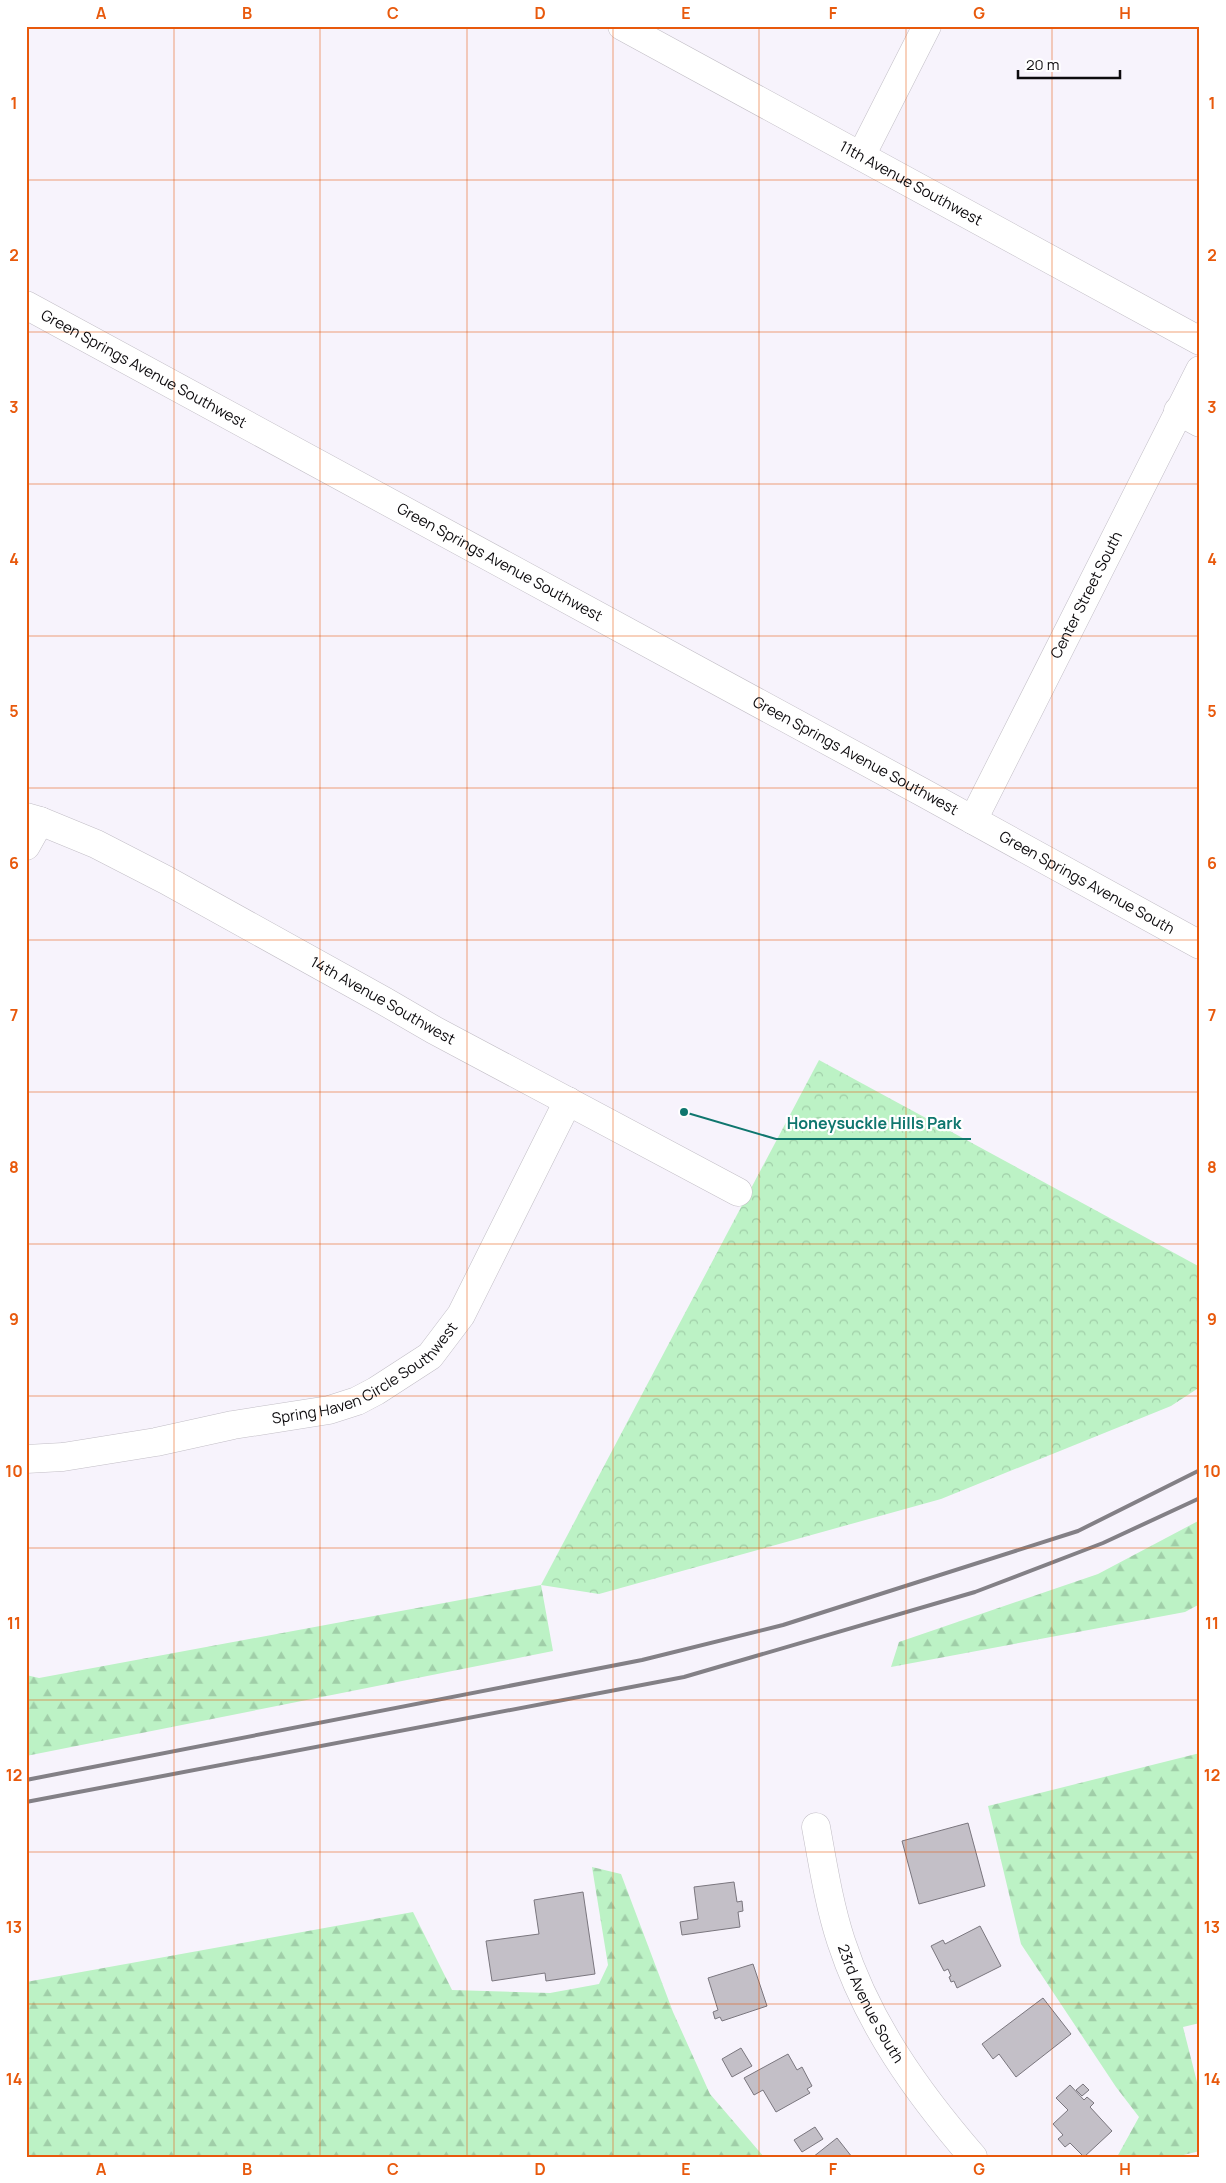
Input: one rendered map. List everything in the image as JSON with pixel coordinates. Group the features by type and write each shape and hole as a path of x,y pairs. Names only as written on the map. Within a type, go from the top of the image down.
{"street":[{"name":"11th Avenue Southwest","path":"622,26 1200,341"},
{"path":"861,156 927,26"},
{"name":"Green Springs Avenue Southwest","path":"26,305 973,820"},
{"name":"Center Street South","path":"973,820 1189,417 1200,370"},
{"path":"26,846 33,819"},
{"name":"14th Avenue Southwest","path":"33,819 96,844 166,880 434,1030 738,1192"},
{"name":"Green Springs Avenue South","path":"973,820 1200,945"},
{"name":"Spring Haven Circle Southwest","path":"26,1459 63,1457 156,1442 233,1425 329,1410 357,1401 376,1391 430,1356 461,1315 568,1101"},
{"name":"23rd Avenue South","path":"816,1827 828,1891 841,1941 858,1987 884,2037 908,2076 973,2157"}],"green space":[{"path":"819,1060 1200,1267 1200,1387 1171,1406 941,1499 599,1594 541,1585"},
{"path":"1200,1520 1200,1604 1185,1612 891,1667 899,1642 1098,1574"},
{"path":"541,1585 553,1651 26,1756 26,1675 39,1678"},
{"path":"1200,1753 1200,2023 1183,2027 1197,2082 1200,2084 1200,2151 1175,2157 1117,2157 1139,2117 1116,2087 1021,1944 988,1806"},
{"path":"592,1867 621,1874 673,2012 710,2094 764,2157 26,2157 26,1982 413,1912 452,1990 550,1993 599,1984 608,1965"}],"building":[{"path":"968,1823 985,1886 919,1904 902,1841"},
{"path":"734,1882 737,1902 742,1901 743,1911 738,1912 740,1927 682,1935 680,1922 698,1919 694,1887"},
{"path":"583,1892 595,1974 546,1981 545,1973 492,1981 486,1941 539,1934 534,1900"},
{"path":"980,1926 1001,1966 957,1988 954,1981 951,1982 948,1969 944,1971 931,1946 943,1940 945,1944"},
{"path":"753,1964 767,2006 722,2021 720,2017 715,2019 713,2012 718,2010 708,1978"},
{"path":"1043,1998 1071,2034 1016,2077 999,2054 993,2059 982,2044"},
{"path":"741,2048 752,2066 732,2077 722,2059"},
{"path":"788,2054 797,2070 802,2067 812,2086 807,2089 810,2093 776,2112 763,2090 754,2095 744,2078"},
{"path":"1083,2084 1089,2090 1082,2096 1076,2090"},
{"path":"1070,2085 1084,2100 1087,2097 1094,2103 1090,2107 1112,2131 1084,2157 1070,2143 1065,2147 1058,2139 1063,2135 1053,2124 1068,2110 1056,2098"},
{"path":"815,2127 823,2139 802,2152 794,2140"},
{"path":"837,2138 852,2157 813,2157"}],"railway":[{"path":"26,1780 642,1660 783,1625 1078,1531 1200,1470"},
{"path":"26,1802 684,1677 975,1592 1103,1543 1200,1498"}],"place":[{"name":"Honeysuckle Hills Park","path":"684,1112"}]}
